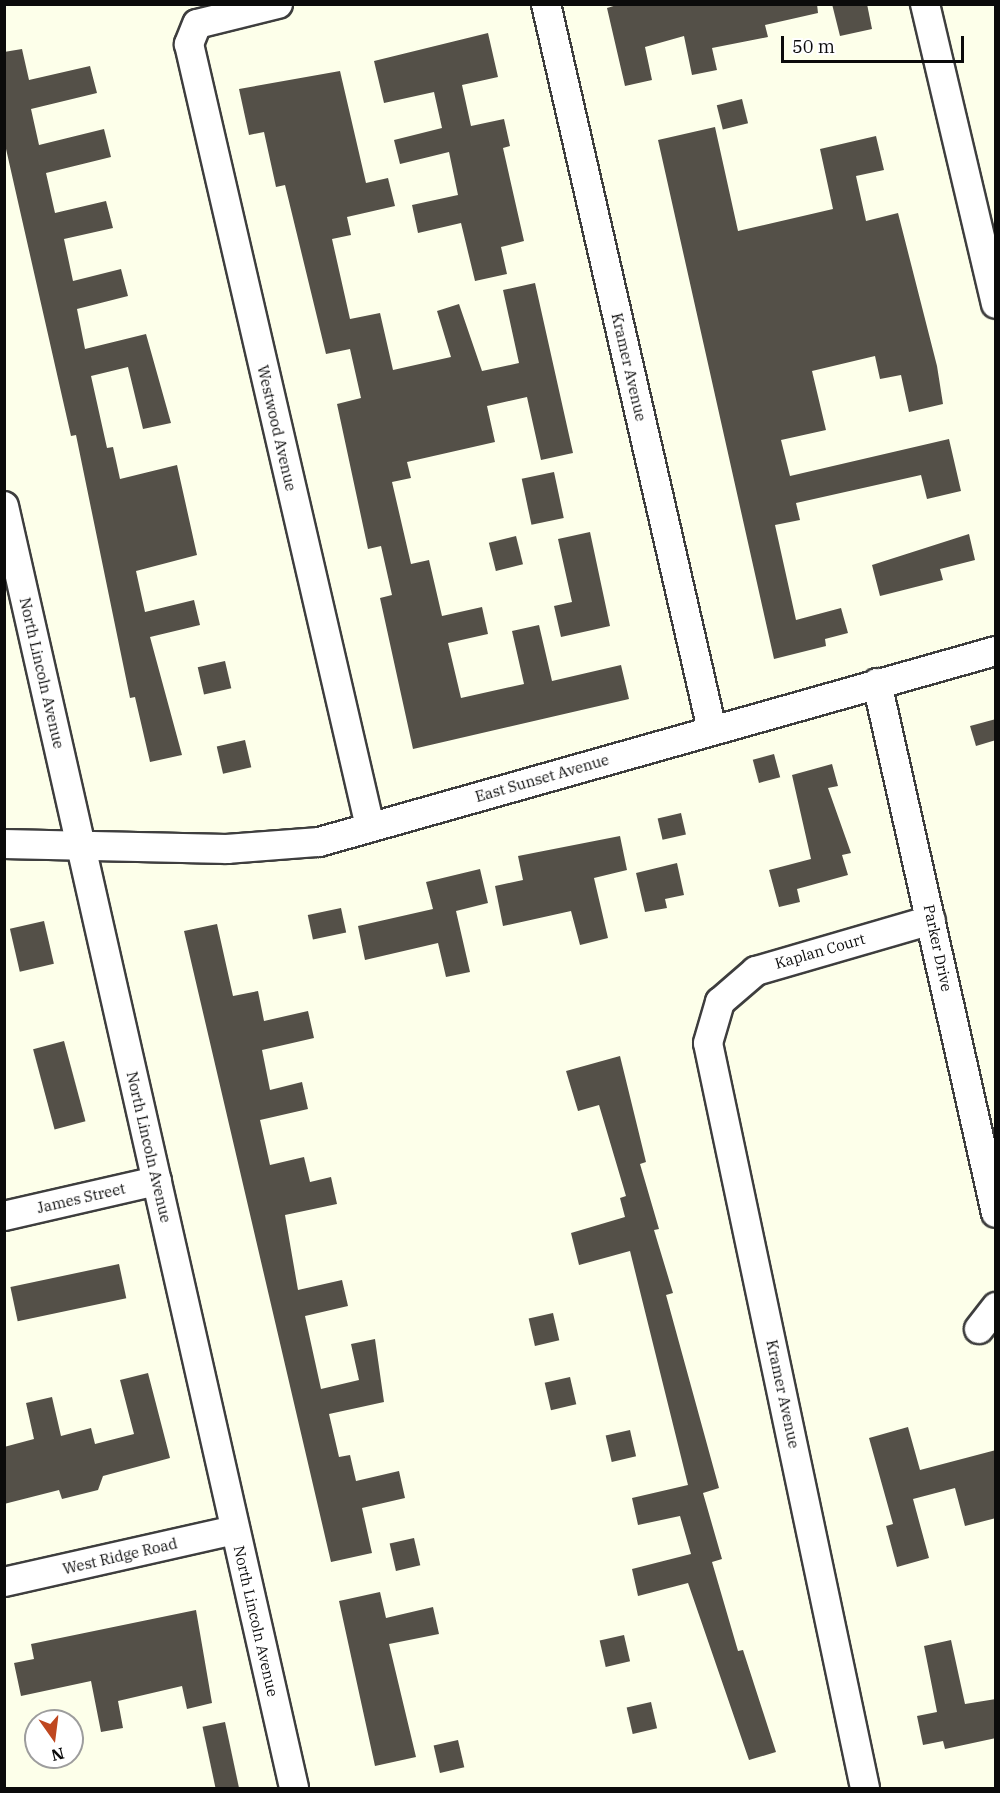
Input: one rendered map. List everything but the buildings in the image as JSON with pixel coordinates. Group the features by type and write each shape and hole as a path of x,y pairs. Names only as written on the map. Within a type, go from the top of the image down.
{"street":[{"name":"Westwood Avenue","path":"278,4 204,21 191,30 189,44 370,827"},
{"name":"Kramer Avenue","path":"546,4 712,730"},
{"path":"926,4 996,304"},
{"name":"North Lincoln Avenue","path":"4,506 294,1788"},
{"name":"East Sunset Avenue","path":"4,844 280,848 370,827 996,651"},
{"name":"Parker Drive","path":"877,683 996,1213"},
{"name":"Kaplan Court","path":"720,1002 735,983 779,962 931,920"},
{"name":"Kramer Avenue","path":"720,1002 710,1030 709,1059 865,1788"},
{"name":"James Street","path":"4,1216 157,1181"},
{"name":"West Ridge Road","path":"4,1581 235,1530"}]}
